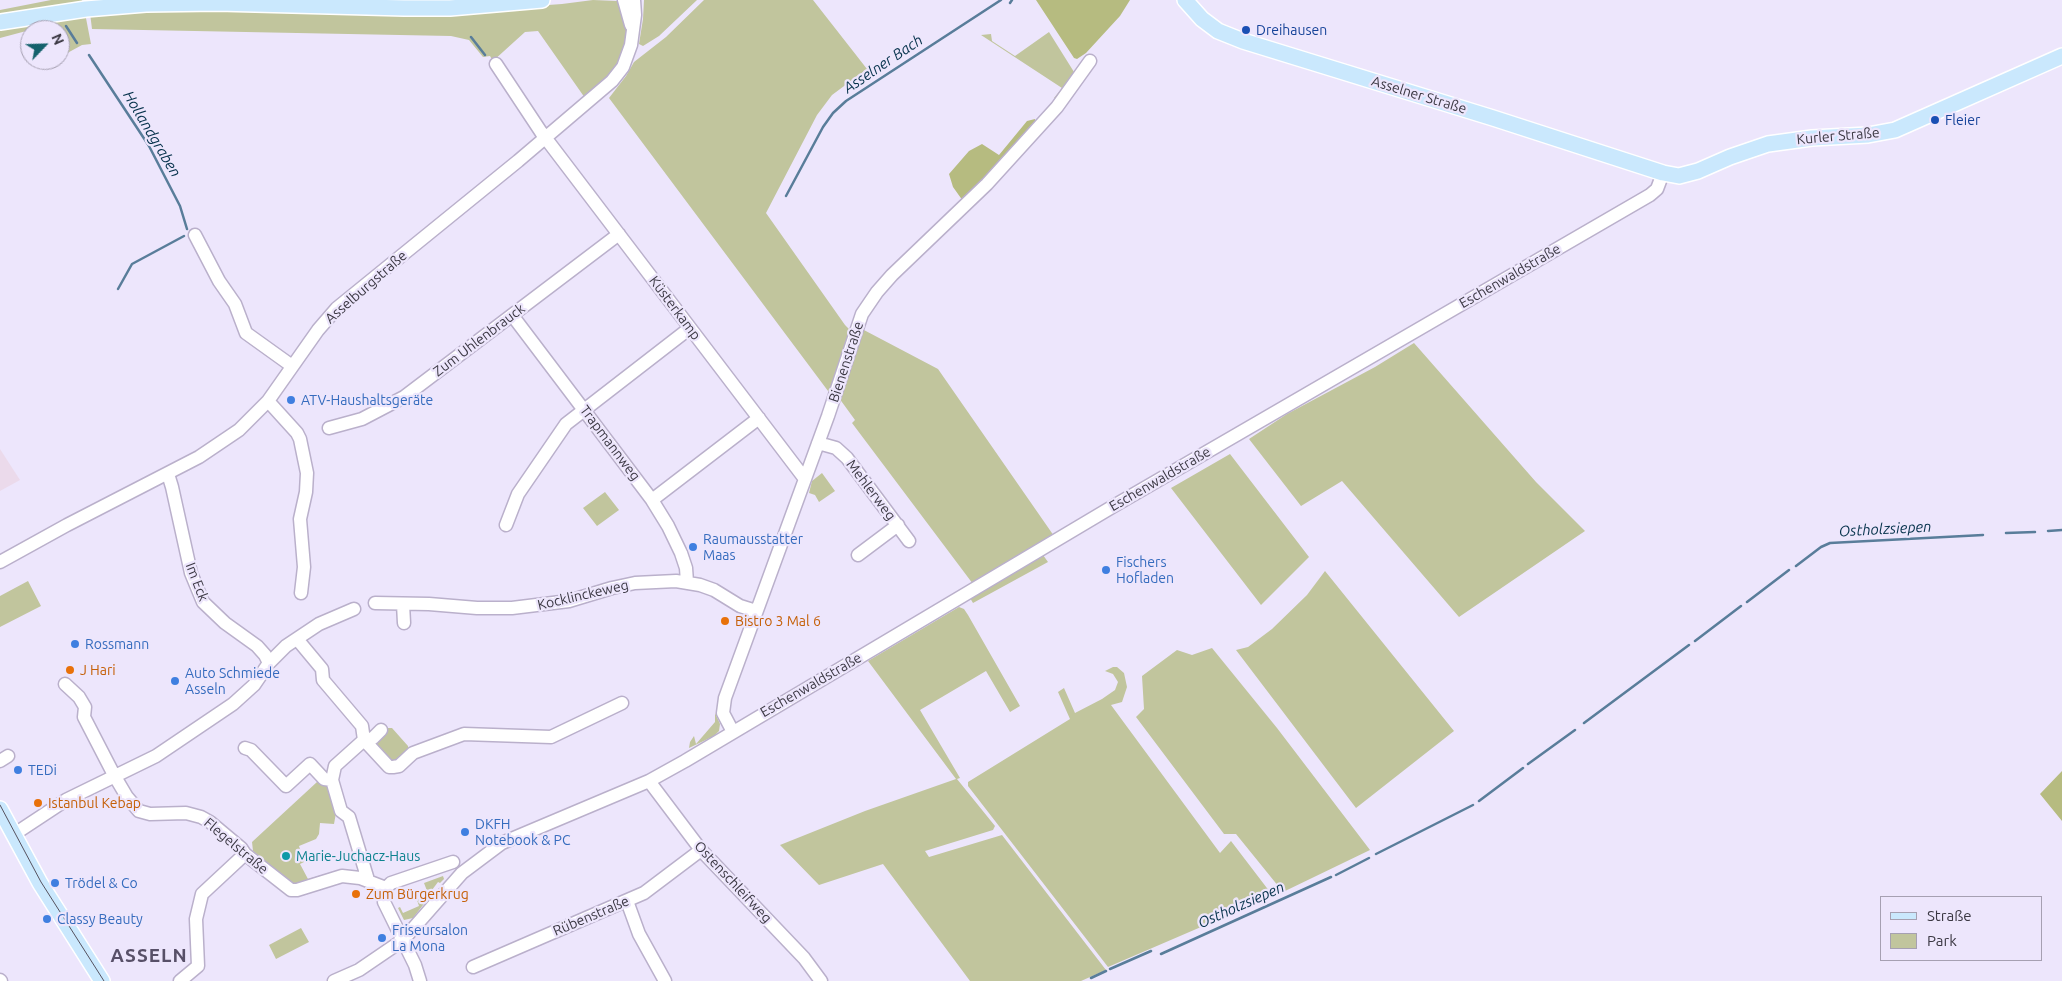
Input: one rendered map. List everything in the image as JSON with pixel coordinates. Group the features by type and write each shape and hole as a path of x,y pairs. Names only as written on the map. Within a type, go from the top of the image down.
{"main road":[{"path":"0,22 59,12 146,4 450,8 542,0"},
{"name":"Asselner Straße","path":"1184,0 1202,19 1218,31 1664,173"},
{"name":"Kurler Straße","path":"1664,173 1679,176 1692,173 1768,144 1812,138 1868,135 1896,130 2062,56"},
{"path":"0,809 42,887 102,981"}],"street":[{"name":"Asselburgstraße","path":"624,0 632,30"},
{"name":"Asselburgstraße","path":"0,562 67,525 202,456 239,430 268,401 318,330 337,308 612,81 623,67 629,52 635,15 634,0"},
{"name":"Bienenstraße","path":"733,732 722,712 723,706 818,443 855,331 866,307 898,269 987,184 1057,107 1090,61"},
{"name":"Küsterkamp","path":"496,64 545,138 805,478"},
{"name":"Eschenwaldstraße","path":"334,981 359,970 403,940 462,873 492,849 511,838 650,781 1120,503 1657,190 1664,173"},
{"name":"Zum Uhlenbrauck","path":"329,428 362,419 404,397 619,234"},
{"path":"195,235 220,281 236,304 246,333 292,366"},
{"name":"Trapmannweg","path":"512,315 652,500 668,526 680,553 686,568 687,582"},
{"path":"506,524 518,494 566,424 690,328"},
{"path":"268,401 297,432 307,473 306,492 300,519 304,567 300,593"},
{"path":"652,500 760,418"},
{"name":"Mehlerweg","path":"818,443 836,448 848,458 909,541"},
{"name":"Im Eck","path":"168,474 191,573 202,602 225,624 257,646 269,663"},
{"name":"Mehlerweg","path":"858,556 898,525"},
{"name":"Kocklinckeweg","path":"375,604 512,608 569,601 635,583 687,582 714,590 740,606 756,611"},
{"path":"403,604 404,623"},
{"path":"13,835 66,800 156,756 233,704 254,685 269,663 297,638 325,621 354,609"},
{"path":"297,638 322,669 323,680 362,726 364,740 389,767 393,768 414,752 464,734 551,737 622,703"},
{"name":"Flegelstraße","path":"65,684 80,697 85,707 84,716 114,775 127,798 139,811 150,814 186,813 201,817 236,843 245,854 291,890 297,890 342,876 368,880 386,888"},
{"path":"368,880 349,817 341,811 332,780 335,766 364,740 372,738 381,730"},
{"path":"245,748 251,750 286,786 310,764 324,779 332,780"},
{"name":"Ostenschleifweg","path":"650,781 701,850 792,945 821,981"},
{"name":"Rübenstraße","path":"473,967 644,893 701,850"},
{"path":"180,981 198,966 196,919 202,894 245,854"},
{"path":"420,981 415,965 384,902 386,888 393,882 453,862"},
{"path":"627,901 639,934 665,981"}],"shaded area":[{"path":"0,449 20,480 0,491"}],"green space":[{"path":"51,0 82,0 83,5 0,18 0,10"},
{"path":"593,0 617,1 626,21 627,37 621,61 610,76 585,98 538,31 525,32 493,61 490,56 483,57 469,40 451,36 92,29 90,13 124,10 466,11"},
{"path":"644,0 697,0 659,36 643,46 639,44"},
{"path":"704,0 813,0 867,69 832,95 817,115 766,213 845,325 852,332 831,395 609,98 634,62 666,37"},
{"path":"1036,0 1130,0 1120,16 1086,53 1077,59 1074,58"},
{"path":"85,13 91,44 82,45 70,52 70,20 42,20"},
{"path":"20,24 20,33 0,38 0,27"},
{"path":"1049,32 1074,72 1074,77 1057,98 1054,98 1062,88 981,35 991,34 992,41 1015,56"},
{"path":"1035,119 1036,126 963,201 953,187 949,174 969,151 982,144 999,155 1027,121"},
{"path":"862,329 938,369 1054,536 973,584 852,423 855,420 839,398"},
{"path":"1414,343 1536,482 1585,531 1459,617 1342,481 1301,506 1249,439 1287,414 1375,367"},
{"path":"1230,454 1309,557 1261,605 1171,488"},
{"path":"822,473 835,491 819,502 815,495 809,493 812,481"},
{"path":"605,492 619,510 597,526 583,508"},
{"path":"1043,555 1048,562 973,603 970,598"},
{"path":"1325,571 1454,731 1356,808 1236,650 1248,647 1272,629 1307,595"},
{"path":"28,581 41,606 0,627 0,596"},
{"path":"959,607 964,609 968,615 1020,706 1010,712 986,671 920,710 960,778 957,779 995,826 993,830 925,851 929,857 1002,835 1106,970 1081,981 970,981 883,864 819,885 780,845 865,811 956,779 868,661"},
{"path":"1212,648 1277,728 1370,850 1283,892 1236,834 1224,834 1136,717 1144,709 1142,676 1177,650 1192,655"},
{"path":"1117,667 1124,673 1127,687 1122,702 1111,705 1220,853 1231,841 1273,896 1108,967 968,786 968,782 1070,719 1058,692 1064,688 1075,713 1115,690 1118,682 1113,674 1105,671"},
{"path":"715,713 720,724 719,731 714,736 689,748 694,736 696,744 715,722"},
{"path":"387,728 392,728 408,746 409,753 391,764 376,748 374,739"},
{"path":"2062,771 2062,821 2040,794"},
{"path":"317,782 328,782 336,813 334,824 320,823 319,834 316,839 299,846 304,862 300,864 308,879 332,872 337,873 310,883 292,884 253,851 252,842"},
{"path":"443,876 444,879 440,883 438,882 432,890 433,892 413,918 404,920 398,908 400,907 403,913 419,906 417,900 429,896 424,883"},
{"path":"301,928 309,942 276,959 269,945"}],"waterway":[{"name":"Asselner Bach","path":"786,196 823,127 833,113 846,101 1001,0"},
{"name":"Hollandgraben","path":"70,32 77,43"},
{"path":"471,37 485,55"},
{"name":"Hollandgraben","path":"89,55 149,146 180,206 187,229"},
{"name":"Hollandgraben","path":"118,289 132,264 184,236"},
{"name":"Ostholzsiepen","path":"2048,531 2062,530"},
{"name":"Ostholzsiepen","path":"2006,533 2035,532"},
{"name":"Ostholzsiepen","path":"1796,566 1821,547 1830,543 1983,535"},
{"name":"Ostholzsiepen","path":"1747,602 1789,570"},
{"name":"Ostholzsiepen","path":"1695,641 1741,606"},
{"name":"Ostholzsiepen","path":"1584,723 1689,645"},
{"name":"Ostholzsiepen","path":"1528,764 1575,730"},
{"name":"Ostholzsiepen","path":"1479,801 1523,768"},
{"name":"Ostholzsiepen","path":"1376,854 1473,805"},
{"name":"Ostholzsiepen","path":"1336,875 1369,858"},
{"name":"Ostholzsiepen","path":"1161,954 1331,877"},
{"name":"Ostholzsiepen","path":"1110,969 1151,951"},
{"name":"Ostholzsiepen","path":"1091,978 1106,971"}],"tram line":[{"path":"0,805 41,882 104,981"}],"place":[{"name":"Dreihausen","path":"1246,30"},
{"name":"Fleier","path":"1935,120"},
{"name":"ATV-Haushaltsgeräte","path":"291,400"},
{"name":"Raumausstatter Maas","path":"693,547"},
{"name":"Fischers Hofladen","path":"1106,570"},
{"name":"Bistro 3 Mal 6","path":"725,621"},
{"name":"Rossmann","path":"75,644"},
{"name":"J Hari","path":"70,670"},
{"name":"Auto Schmiede Asseln","path":"175,681"},
{"name":"TEDi","path":"18,770"},
{"name":"Istanbul Kebap","path":"38,803"},
{"name":"DKFH Notebook & PC","path":"465,832"},
{"name":"Marie-Juchacz-Haus","path":"286,856"},
{"name":"Trödel & Co","path":"55,883"},
{"name":"Zum Bürgerkrug","path":"356,894"},
{"name":"Classy Beauty","path":"47,919"},
{"name":"Friseursalon La Mona","path":"382,938"}],"district":[{"name":"ASSELN","path":"149,956"}]}
